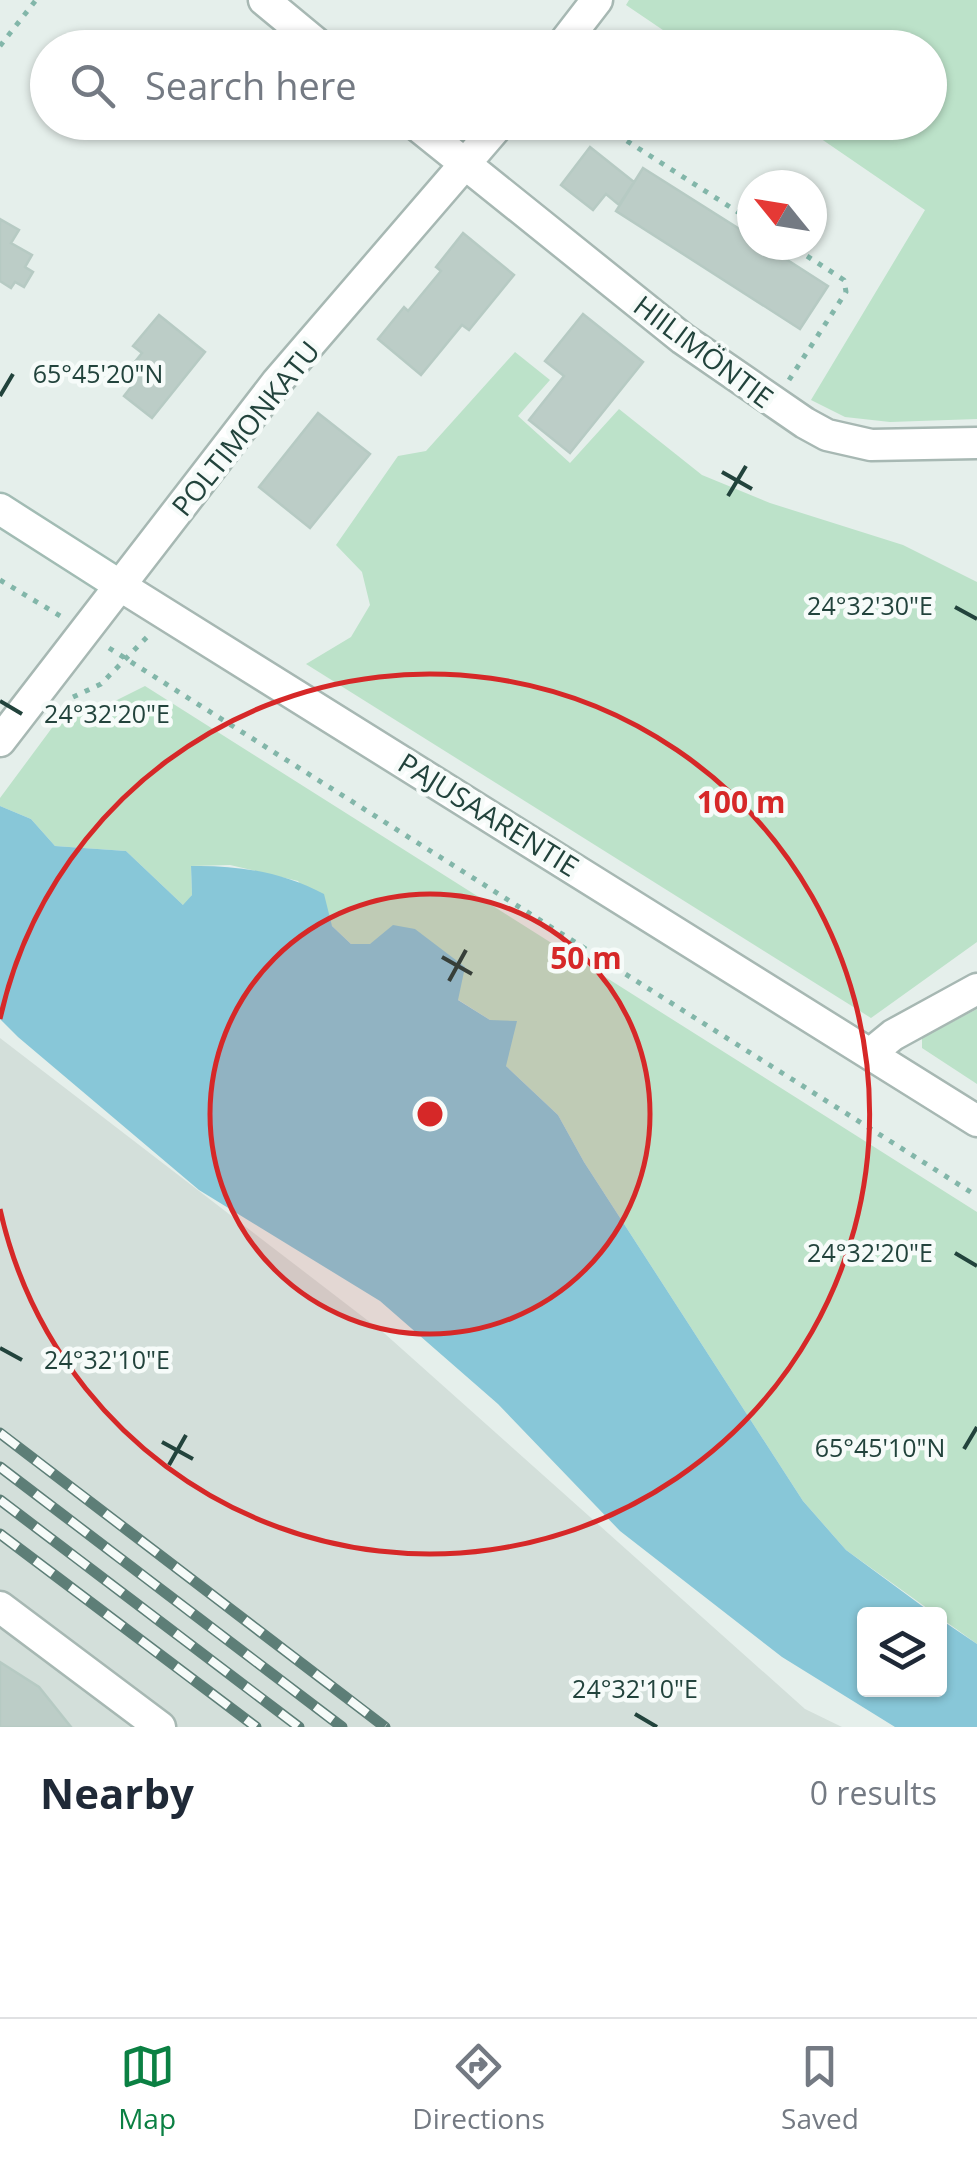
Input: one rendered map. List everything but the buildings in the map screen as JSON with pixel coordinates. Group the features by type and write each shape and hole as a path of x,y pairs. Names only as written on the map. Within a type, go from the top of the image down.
{"street":[{"path":"264,0 300,30"},
{"path":"574,30 597,0"},
{"name":"HIILIMÖNTIE","path":"435,140 683,339 774,404 828,435 871,445 977,443"},
{"name":"POLTIMONKATU","path":"0,742 277,382 487,140"},
{"name":"PAJUSAARENTIE","path":"0,510 977,1121"},
{"path":"870,1053 893,1035 977,989"},
{"path":"0,1607 160,1727"}],"path":[{"path":"0,46 36,0"},
{"path":"625,140 737,211"},
{"path":"774,404 846,292 844,280 813,260"},
{"path":"0,580 977,1196"},
{"path":"43,683 74,698 102,684 168,613"}],"shaded area":[{"path":"0,1038 384,1333 805,1709 842,1727 0,1727"}],"green space":[{"path":"629,0 977,0 977,419 890,422 845,417 811,400 925,210 823,140 947,140 947,30 663,30 626,5"},
{"path":"515,352 550,380 518,416 570,463 619,409 702,475 770,503 903,545 977,582 977,942 871,1018 306,664 351,637 370,605 362,572 336,545 398,456 426,451"},
{"path":"145,686 977,1212 977,1644 947,1622 947,1607 925,1607 846,1550 803,1501 584,1162 558,1115 506,1066 490,1020 370,944 351,944 298,881 230,865 191,866 192,895 184,906 126,851 55,846 31,819 0,806 0,798 63,713 97,710"},
{"path":"977,1009 977,1084 922,1048 922,1038"}],"water":[{"path":"0,806 31,819 55,846 126,851 183,905 192,895 191,866 226,867 292,880 324,894 332,926 351,944 370,944 393,925 415,929 465,967 458,1000 490,1020 517,1021 506,1066 558,1115 584,1162 803,1501 846,1550 923,1607 857,1607 857,1697 947,1697 947,1624 977,1644 977,1727 895,1727 782,1657 620,1531 498,1404 380,1301 199,1190 0,1019"}],"railway":[{"path":"0,1433 385,1727"},
{"path":"0,1467 342,1727"},
{"path":"0,1500 299,1727"},
{"path":"0,1534 256,1727"}]}
